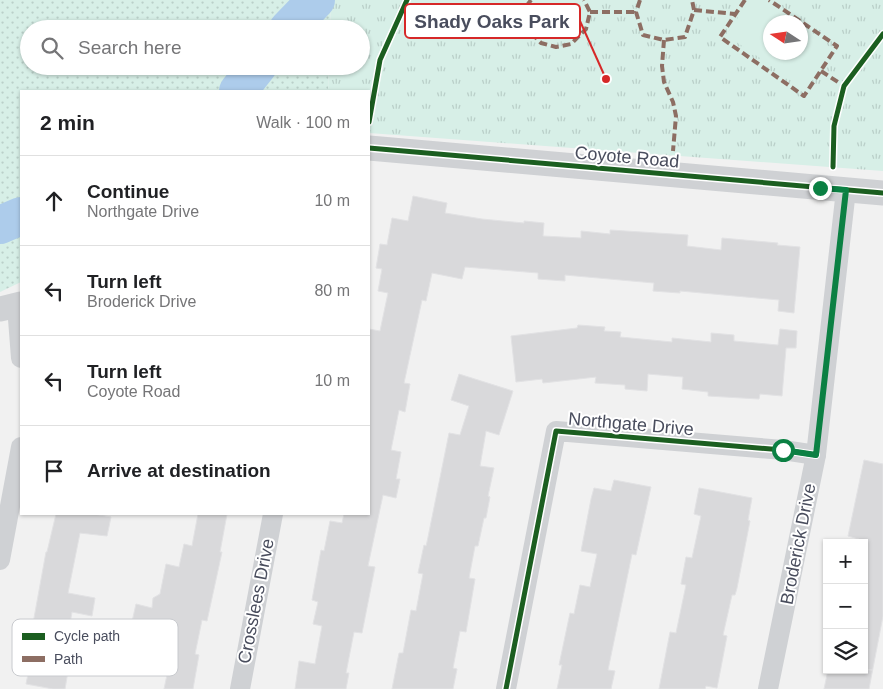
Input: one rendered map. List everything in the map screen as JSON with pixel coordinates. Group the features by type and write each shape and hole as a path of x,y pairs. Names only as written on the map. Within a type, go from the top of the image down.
{"street":[{"name":"Coyote Road","path":"370,148 883,193"},
{"name":"Broderick Drive","path":"768,689 816,455 846,190"},
{"path":"13,306 20,352"},
{"name":"Northgate Drive","path":"506,689 556,431 783,450 816,455"},
{"path":"0,560 4,515 20,451"},
{"name":"Crosslees Drive","path":"240,689 273,515"}],"green space":[{"path":"0,0 331,0 330,20 20,20 20,75 329,75 328,90 20,90 20,282 0,292"},
{"path":"331,0 883,0 883,171 370,133 370,90 328,90 329,75 370,75 370,20 330,20"},
{"path":"750,0 761,0 784,15 763,15 763,60 808,60 808,32 831,48 804,88 726,35"}],"building":[{"path":"413,196 447,203 445,213 482,219 544,223 543,236 581,238 581,231 610,234 610,230 688,235 687,246 721,250 722,238 800,247 794,313 778,311 779,300 680,291 680,293 653,291 654,283 565,275 565,281 538,279 538,273 465,267 462,279 432,273 426,301 422,300 404,383 410,384 405,412 399,410 391,450 401,452 396,479 400,479 396,498 383,495 368,566 375,567 362,633 354,632 346,673 349,673 346,689 295,689 299,661 315,664 322,626 313,624 318,602 312,600 321,550 324,551 330,521 342,523 344,515 370,515 370,329 380,331 388,293 378,291 382,269 376,268 380,244 387,245 392,218 408,221"},
{"path":"578,325 605,327 604,331 621,332 620,337 672,342 672,338 711,342 711,333 734,335 734,341 778,345 780,329 797,331 796,348 786,348 782,396 760,394 759,399 708,396 708,392 682,389 683,377 648,374 647,391 625,389 625,385 595,383 596,377 543,383 542,379 516,382 511,336 577,328"},
{"path":"459,374 513,391 499,435 486,431 480,466 494,468 488,496 490,497 486,518 484,518 478,546 475,546 469,578 475,579 466,632 460,631 453,668 457,669 453,689 392,689 399,653 403,653 411,610 416,611 423,574 418,573 424,545 426,546 427,542 449,433 460,435 469,406 451,400"},
{"path":"864,460 883,464 883,616 869,689 824,689 827,674 868,674 868,670 872,670 868,670 868,539 848,536"},
{"path":"614,480 651,487 636,555 632,554 608,670 615,671 611,689 557,689 562,665 559,665 570,613 574,614 580,585 590,587 597,554 581,551 594,488 611,491"},
{"path":"699,488 752,498 748,520 750,521 737,588 735,595 732,595 723,635 727,636 717,688 706,686 705,689 659,689 670,632 676,633 686,585 681,584 686,557 692,558 701,516 694,514"},
{"path":"56,515 99,515 111,517 107,536 80,533 68,593 95,598 92,616 72,612 71,619 34,619"},
{"path":"198,515 227,515 220,552 222,552 207,621 202,620 195,654 199,655 193,689 164,689 167,676 178,676 178,619 133,619 136,604 152,608 153,598 160,594 166,564 179,567 184,544 192,546"},
{"path":"28,676 67,676 65,689 53,689 26,684"}],"waterway":[{"path":"297,20 316,0"},
{"path":"239,90 251,75"},
{"path":"0,225 20,216"}],"marked path":[{"path":"531,0 528,4 525,20 531,33 541,43 556,47 571,44 586,29 590,12 584,0"},
{"path":"640,0 636,12 643,35 664,40 685,37 694,10 692,0"},
{"path":"745,0 720,37 804,96 837,46 769,0"},
{"path":"694,10 735,14"},
{"path":"590,12 636,12"},
{"path":"664,40 662,66 664,82 673,102 676,116 673,151"},
{"path":"821,71 844,86"}],"cycle path":[{"path":"370,116 380,60 407,0"},
{"path":"833,167 834,126 844,86 883,34"},
{"path":"370,148 883,193"},
{"path":"506,689 556,431 783,450 816,455"}],"place":[{"name":"Shady Oaks Park","path":"606,79"}],"route":[{"path":"783,450 816,455 846,190 820,188"}]}
